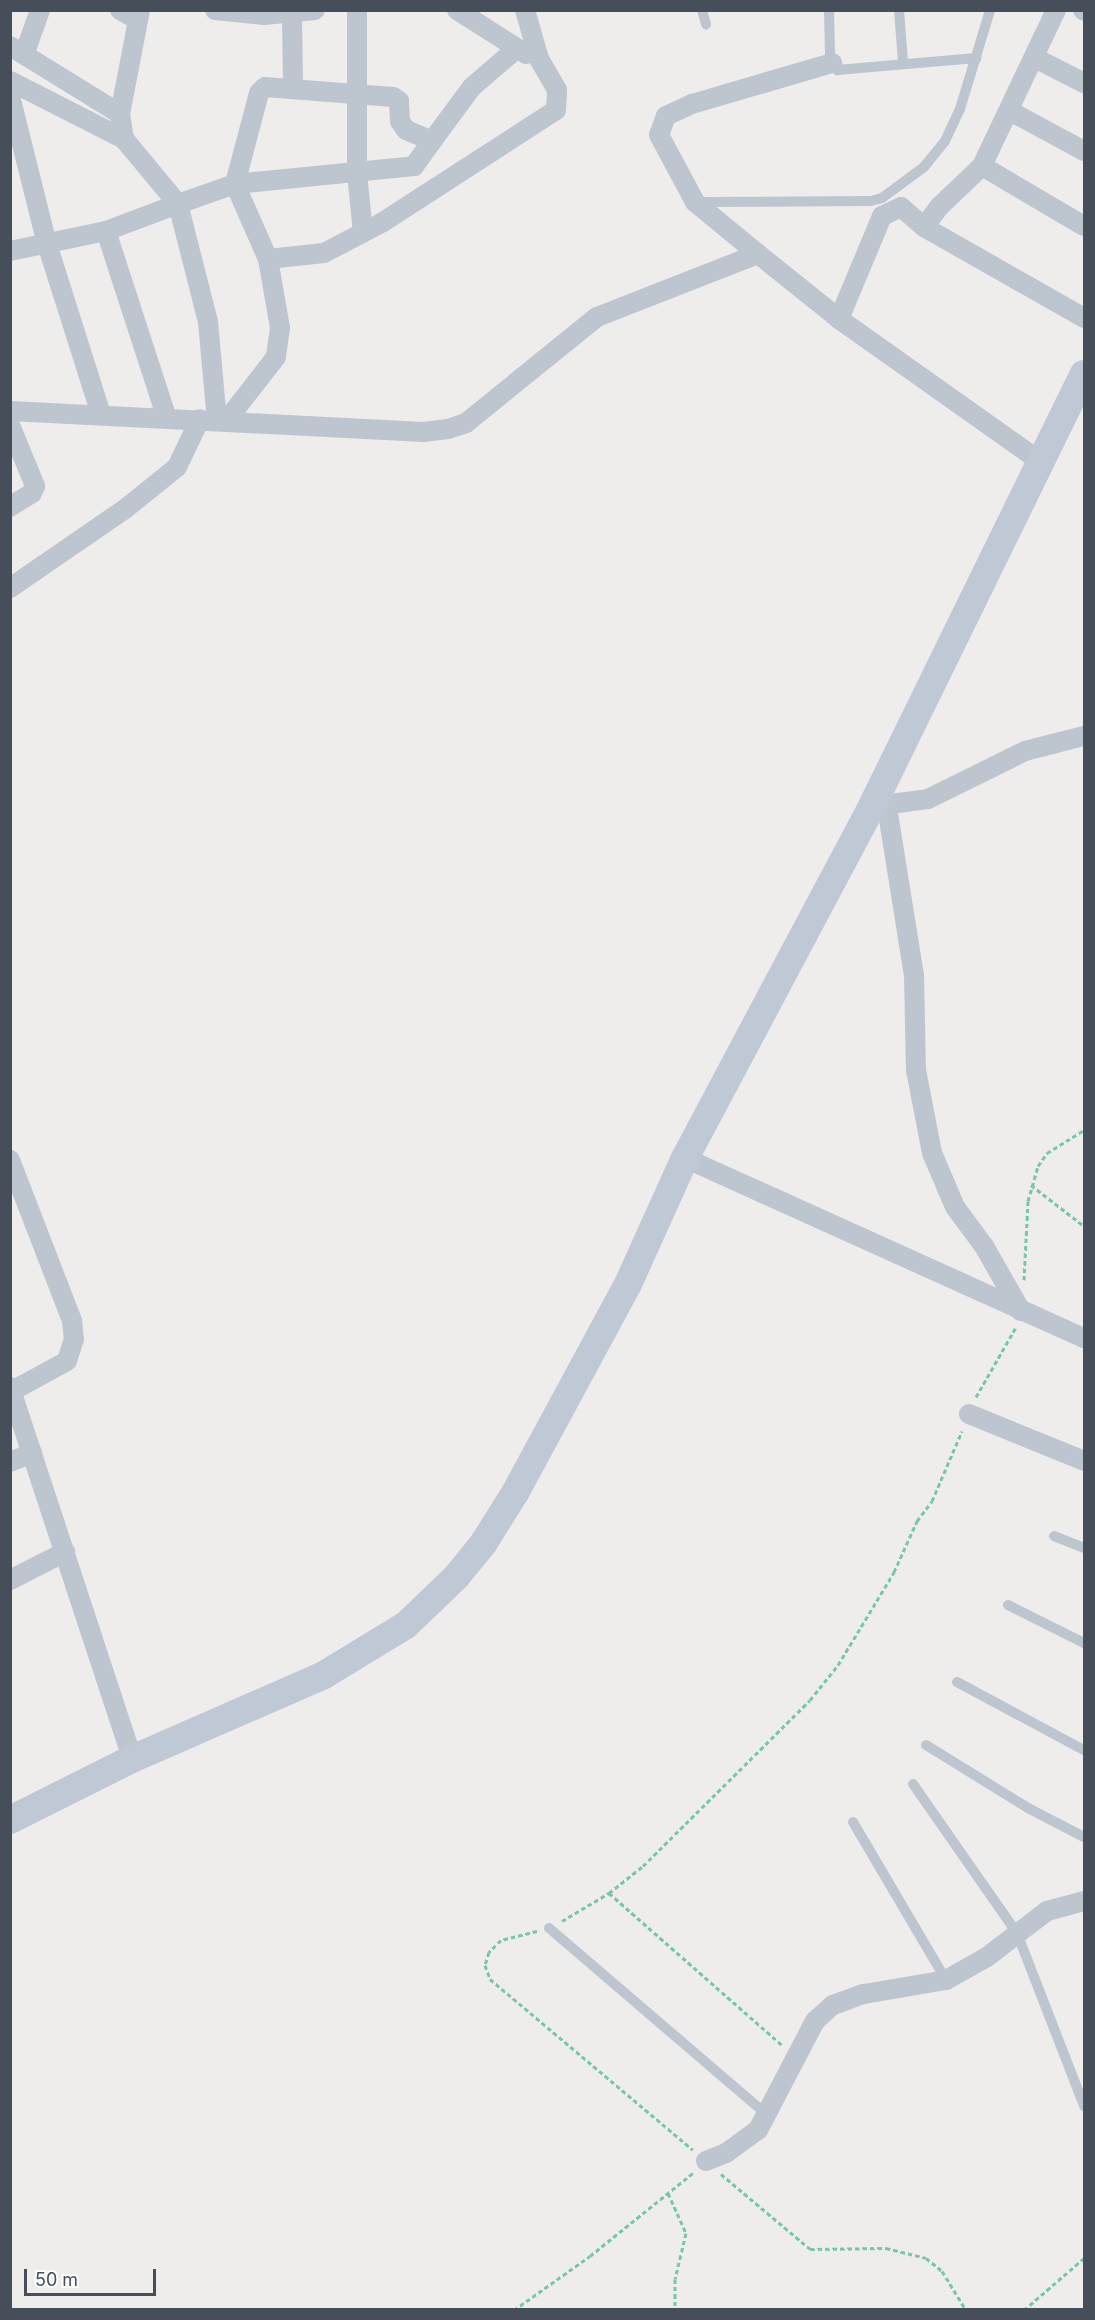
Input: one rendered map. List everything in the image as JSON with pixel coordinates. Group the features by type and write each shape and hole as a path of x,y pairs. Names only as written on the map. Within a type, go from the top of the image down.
{"street":[{"path":"40,10 17,50 120,114"},
{"path":"215,10 292,15 315,10"},
{"path":"357,10 355,94 357,173 363,233"},
{"path":"458,10 516,49 539,59"},
{"path":"268,259 324,253 363,233 556,110 557,90 539,59 525,10"},
{"path":"924,227 940,206 982,166 1056,10"},
{"path":"124,140 120,114 132,13"},
{"path":"292,15 293,88"},
{"path":"10,251 106,231 235,184 414,166 472,87 516,49"},
{"path":"1035,58 1084,83"},
{"path":"832,63 692,104 666,117 659,135 695,202 839,319 1041,462"},
{"path":"10,81 124,140 178,204 207,322 215,420"},
{"path":"10,588 125,509 177,467 215,420 276,357 280,343 278,305 268,259 235,184 259,93 266,87 393,97 399,101 400,121 406,130 432,141"},
{"path":"10,96 48,244 101,414"},
{"path":"1010,111 1084,152"},
{"path":"414,166 433,189"},
{"path":"982,166 1084,226"},
{"path":"839,319 886,204 902,207 924,227 1084,318"},
{"path":"106,231 166,416"},
{"path":"10,411 166,416 423,432 448,429 466,423 597,317 758,254"},
{"path":"12,1813 324,1676 406,1626 456,1577 483,1544 515,1493 628,1284 684,1158 880,807 1084,374"},
{"path":"10,425 17,461 35,486 32,493 10,507"},
{"path":"880,807 928,799 1025,751 1084,736"},
{"path":"880,807 914,975 916,1070 932,1153 955,1207 984,1246 1021,1311"},
{"path":"684,1158 1084,1338"},
{"path":"10,1160 72,1321 74,1339 67,1360 11,1389 132,1759"},
{"path":"969,1414 1084,1461"},
{"path":"10,1462 32,1453"},
{"path":"10,1580 66,1552"},
{"path":"706,2161 744,2142 759,2130 815,2021 833,2005 864,1994 945,1980 987,1957 1047,1911 1084,1901"}],"lane":[{"path":"702,10 706,24"},
{"path":"829,10 832,63 837,70 903,62 976,58"},
{"path":"899,10 903,62"},
{"path":"695,202 871,201 886,204 924,167 945,141 976,58 990,10"},
{"path":"1054,1536 1084,1548"},
{"path":"1008,1605 1084,1643"},
{"path":"957,1682 1084,1750"},
{"path":"926,1745 1028,1808 1084,1836"},
{"path":"913,1784 1017,1934 1084,2106"},
{"path":"853,1822 945,1980"},
{"path":"549,1928 767,2115"}],"path":[{"path":"966,2310 942,2271 926,2258 908,2251 817,2251 803,2246 490,1979 485,1965 489,1952 501,1940 549,1928 609,1893 683,1828 810,1700 838,1665 932,1501 969,1414 1012,1336 1021,1311 1031,1185 1047,1153 1084,1130"},
{"path":"1031,1185 1084,1226"},
{"path":"609,1893 795,2056"},
{"path":"514,2310 590,2256 706,2161"},
{"path":"668,2193 686,2233 675,2279 675,2310"},
{"path":"1024,2310 1084,2258"}]}
